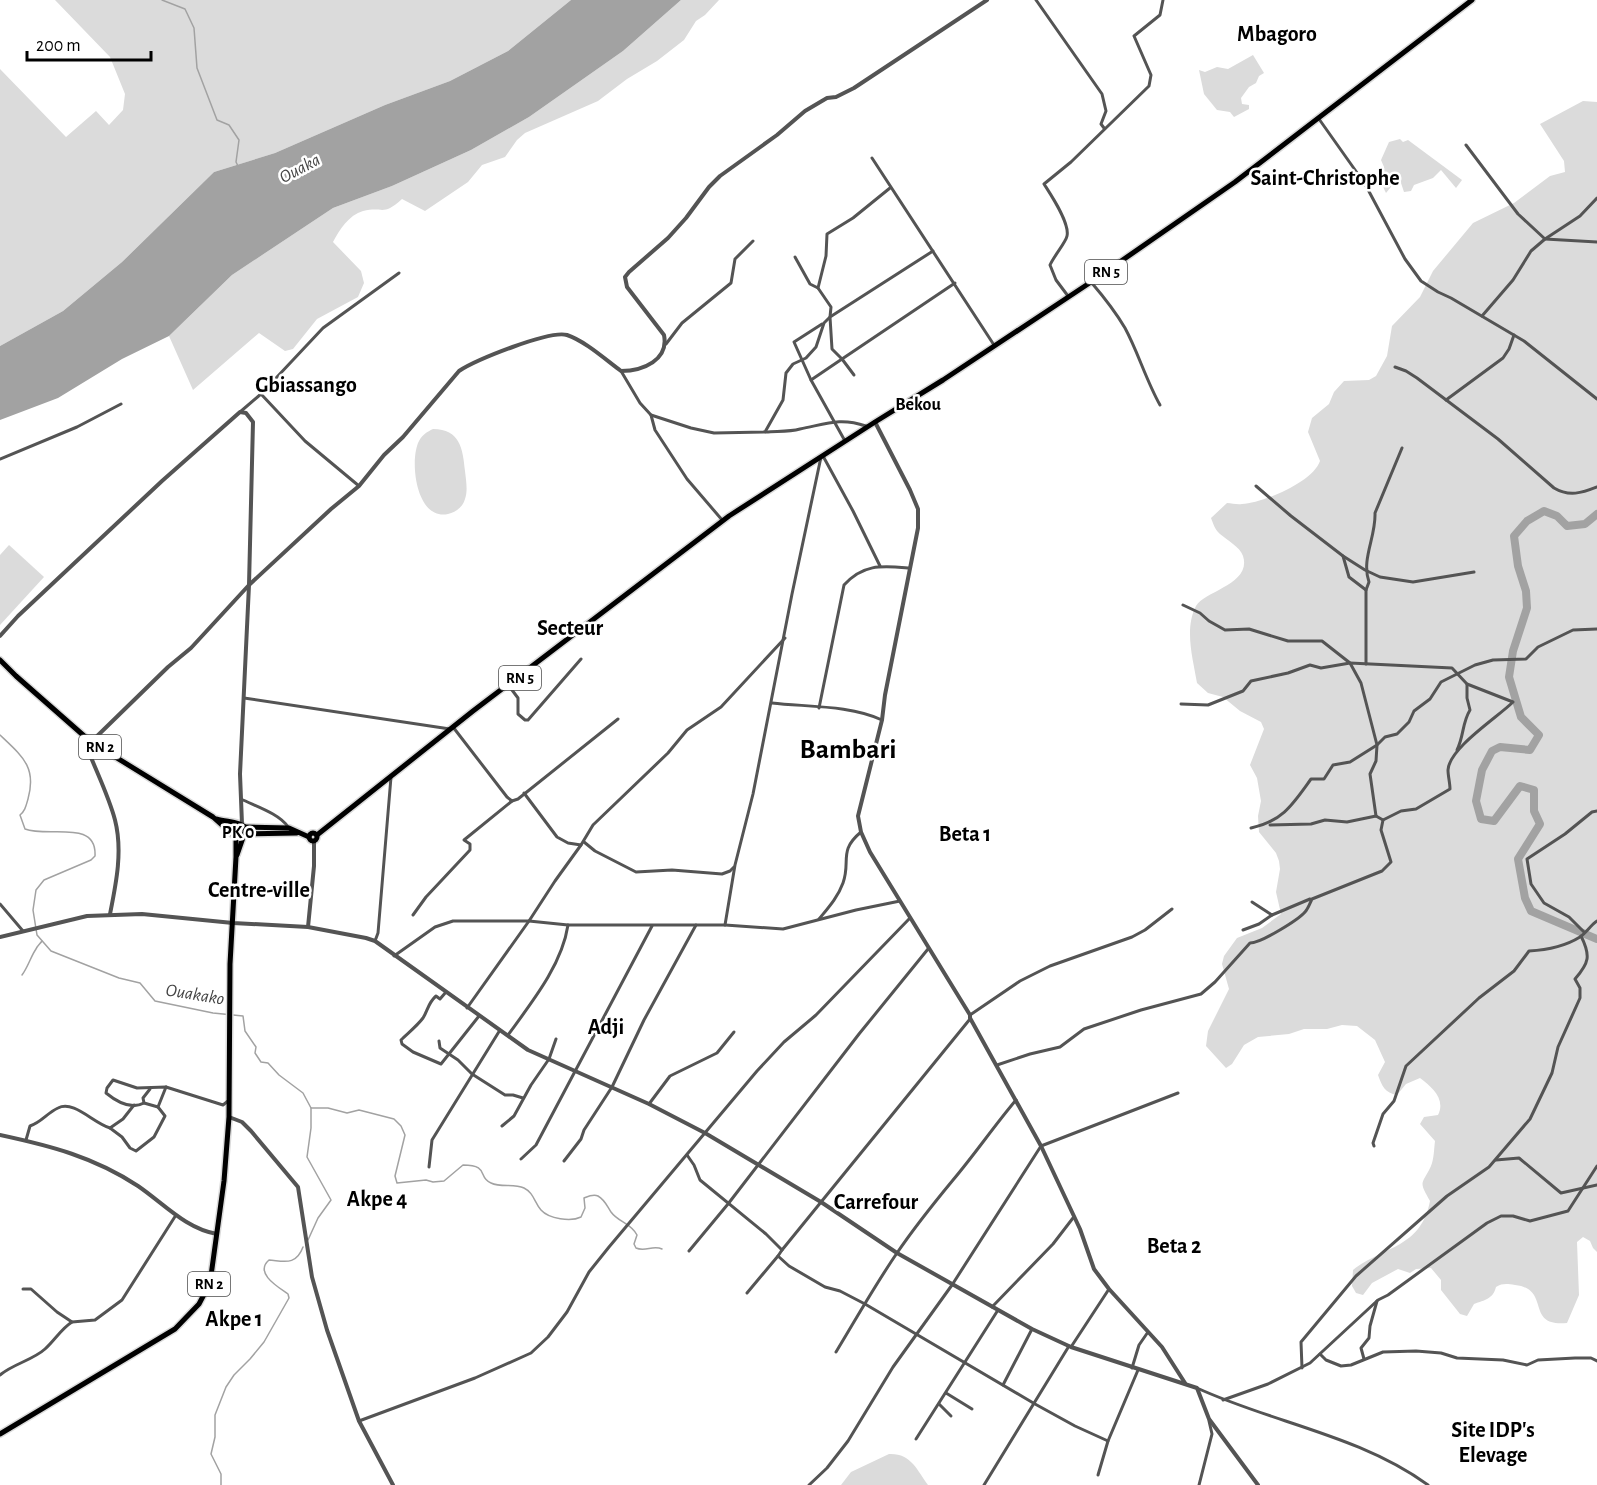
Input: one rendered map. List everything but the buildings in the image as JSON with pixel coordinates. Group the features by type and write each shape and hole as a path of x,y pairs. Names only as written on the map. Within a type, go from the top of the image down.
{"main road":[{"name":"RN 5","path":"314,838 452,728 723,521 995,346 1235,182 1472,0"},
{"name":"RN 2","path":"0,660 91,742 213,817 234,835 236,857 229,1024 229,1117 224,1181 210,1283 199,1304 175,1329 0,1434"},
{"name":"RN 2","path":"213,817 240,824"},
{"path":"275,830 234,835 232,827 240,824 288,831 314,838"},
{"path":"240,824 244,835"},
{"name":"RN 2","path":"236,857 244,835"}],"street":[{"path":"666,345 660,328 627,286 625,277 628,272 674,231 708,187 805,111 827,98 836,97 854,87 987,0"},
{"path":"1036,0 1102,94 1106,111 1101,124 1104,129"},
{"path":"1069,297 1056,280 1050,265 1068,235 1067,230 1044,184 1071,162 1149,86 1151,75 1134,36 1160,15 1163,0"},
{"path":"1318,117 1365,184 1405,259 1421,281 1514,335 1559,367 1597,399"},
{"path":"1466,145 1518,214 1545,240 1597,242"},
{"path":"872,158 995,346"},
{"path":"818,288 826,256 827,234 853,218 890,188"},
{"path":"1482,316 1513,280 1527,256 1545,240 1580,216 1597,198"},
{"path":"621,371 630,371 658,361 682,323 731,283 735,259 753,241"},
{"path":"845,441 811,380 794,342 933,251"},
{"path":"795,257 810,284 818,288 829,302 832,349 854,375"},
{"path":"0,636 97,541 261,393 322,328 399,273"},
{"path":"1091,282 1126,329 1152,390 1161,405"},
{"path":"811,380 955,283"},
{"path":"765,432 783,400 786,373 793,364 806,358 816,347 824,323"},
{"path":"110,914 117,883 119,843 116,821 88,750 91,742 162,672 191,648 249,585 330,509 359,486 459,371 470,364 537,339 566,335 577,340 621,371 640,403 651,415 655,430 687,479 723,521"},
{"path":"1446,400 1503,358 1514,335"},
{"path":"1395,367 1406,371 1446,400 1498,440 1554,488 1563,493 1580,493 1597,487"},
{"path":"261,393 305,441 359,486"},
{"path":"0,459 77,427 121,404"},
{"path":"240,412 246,413 253,422 249,585 240,774 243,816 240,824"},
{"path":"651,415 714,433 798,430 834,421 854,422 868,427"},
{"path":"875,422 918,509 918,528 882,720 858,816 861,832 870,852 928,949 944,971 1017,1099 1080,1229 1094,1269 1109,1289 1162,1347 1185,1383"},
{"path":"1366,664 1365,590 1369,582 1365,570 1376,524 1375,513 1402,448"},
{"path":"822,457 853,511 880,566"},
{"path":"725,925 735,865 753,794 792,594 822,457"},
{"path":"1256,486 1343,556 1365,570 1380,576 1413,582 1474,572"},
{"path":"1343,556 1349,578 1365,590"},
{"path":"819,708 844,585 860,571 880,566 910,568"},
{"path":"1183,605 1200,613 1225,630 1249,629 1288,641 1322,641 1350,663 1361,683 1377,745 1376,761 1370,774 1376,816"},
{"path":"1268,825 1286,813 1311,779 1324,779 1333,765 1350,762 1377,745 1385,737 1397,734 1409,722 1414,711 1430,699 1441,682 1475,665 1493,660 1526,659 1538,646 1573,630 1597,629"},
{"path":"467,1008 599,818 668,753 687,730 721,707 785,638"},
{"path":"509,686 518,698 518,714 528,720 581,659"},
{"path":"1181,704 1208,705 1243,691 1251,681 1288,673 1310,665 1321,668 1350,663 1452,668 1467,684 1513,702 1500,715 1489,720 1456,753"},
{"path":"1383,820 1401,812 1416,809 1450,789 1448,768 1463,738 1463,721 1470,710 1467,684"},
{"path":"244,699 452,728 512,801"},
{"path":"772,703 866,713 882,720"},
{"path":"413,915 426,897 470,850 470,844 464,840 618,719"},
{"path":"375,941 378,933 391,776"},
{"path":"524,793 557,837 568,843 582,844 636,872 672,870 722,874 730,871 735,865"},
{"path":"241,799 287,824 288,831"},
{"path":"1584,932 1569,917 1544,903 1531,884 1527,859 1592,812 1597,811"},
{"path":"1251,828 1268,825 1311,825 1325,820 1347,822 1376,816 1383,820"},
{"path":"1242,930 1259,924 1272,915 1382,871 1391,862 1381,830 1383,820"},
{"path":"819,920 843,883 847,849 861,832"},
{"path":"308,927 314,866 314,838"},
{"path":"997,1065 1060,1047 1084,1029 1141,1010 1201,994 1250,943 1258,943 1272,936 1304,913 1311,899"},
{"path":"394,956 444,922 461,920 529,921 568,925 725,925 783,929 900,902"},
{"path":"1252,902 1272,915"},
{"path":"0,904 23,931"},
{"path":"747,1293 970,1017 1020,981 1050,966 1132,937 1172,909"},
{"path":"0,938 87,916 142,914 233,923 308,927 375,941 528,1050 649,1104 705,1133 821,1202 897,1253 1032,1329 1070,1346 1138,1370 1185,1383 1223,1400 1343,1441 1395,1464 1428,1485"},
{"path":"359,1421 442,1391 531,1353 548,1337 567,1312 589,1272 784,1042 816,1015 910,918"},
{"path":"1374,1146 1383,1114 1394,1101 1406,1066 1479,998 1514,971 1529,951 1550,949 1581,936 1597,921"},
{"path":"508,1036 540,989 559,955 566,941 568,925"},
{"path":"564,1161 581,1139 612,1087 644,1020 696,925"},
{"path":"521,1159 536,1146 652,926"},
{"path":"1302,1368 1301,1342 1356,1276 1447,1196 1496,1160 1530,1119 1552,1073 1558,1047 1580,998 1580,988 1575,979 1586,967 1588,950 1581,936"},
{"path":"689,1251 928,949"},
{"path":"446,992 441,999 436,996 431,1001 423,1017 400,1042 413,1052 441,1064 479,1016"},
{"path":"429,1167 432,1140 454,1108 500,1030"},
{"path":"649,1104 670,1076 717,1053 734,1032"},
{"path":"502,1126 514,1116 549,1059 556,1039"},
{"path":"439,1041 440,1048 472,1074 505,1095 523,1098"},
{"path":"26,1140 30,1126 41,1122 46,1114 63,1105 69,1105 94,1122 110,1128 136,1151 154,1137 165,1116 158,1107 144,1103 134,1105 120,1103 106,1093 113,1080 137,1088 166,1087 223,1105 229,1099"},
{"path":"158,1107 166,1087"},
{"path":"144,1103 143,1098 150,1089"},
{"path":"809,1485 838,1455 893,1367 952,1285 1041,1146 1178,1094"},
{"path":"836,1352 897,1253 931,1209 941,1192 1017,1099"},
{"path":"110,1128 123,1119 134,1105"},
{"path":"229,1117 242,1122 251,1131 298,1187 312,1277 327,1330 359,1421 393,1485"},
{"path":"0,1135 80,1155 138,1186 176,1215 204,1232 217,1234"},
{"path":"687,1155 700,1180 782,1250"},
{"path":"1496,1160 1519,1158 1561,1193 1597,1185"},
{"path":"1223,1400 1268,1384 1302,1368 1378,1300 1487,1223 1501,1216 1513,1216 1530,1221 1568,1211 1597,1166"},
{"path":"0,1375 9,1367 44,1350 63,1328 72,1322 95,1320 122,1300 176,1215"},
{"path":"992,1307 1053,1244 1073,1218"},
{"path":"778,1256 789,1266 825,1287 840,1291 865,1304 1035,1404 1108,1441"},
{"path":"23,1289 31,1289 72,1322"},
{"path":"984,1485 1070,1346 1109,1289"},
{"path":"1364,1359 1361,1348 1369,1338 1378,1300"},
{"path":"916,1439 998,1310"},
{"path":"1003,1385 1032,1329"},
{"path":"1132,1368 1139,1345 1148,1332"},
{"path":"1320,1354 1326,1360 1341,1366 1352,1365 1383,1352 1416,1350 1441,1353 1457,1358 1503,1360 1527,1365 1538,1360 1591,1358 1597,1361"},
{"path":"1098,1475 1108,1441 1138,1370"},
{"path":"1197,1388 1212,1434 1198,1485"},
{"path":"946,1393 972,1409"},
{"path":"966,1404 969,1400"},
{"path":"939,1404 951,1416"},
{"path":"1209,1419 1258,1485"}],"shaded area":[{"path":"55,0 571,0 508,51 450,81 385,105 275,153 214,172 122,262 63,311 0,346 0,69 66,137 96,111 109,125 123,110 125,94 110,57"},
{"path":"681,0 719,0 696,21 684,40 657,61 627,79 598,101 525,133 505,157 482,165 468,182 425,211 402,199 390,208 363,211 353,216 341,228 333,242 361,271 364,283 358,297 317,319 293,349 285,351 259,333 193,390 169,336 232,275 333,208 392,186 471,150 529,117 623,51"},
{"path":"1253,55 1264,73 1241,98 1242,104 1249,105 1249,109 1234,117 1230,112 1217,110 1204,94 1199,70 1205,72 1217,67 1228,69"},
{"path":"1583,101 1597,102 1597,1252 1590,1241 1583,1237 1577,1242 1579,1295 1567,1323 1554,1323 1541,1314 1533,1293 1526,1288 1510,1284 1496,1287 1491,1297 1474,1304 1467,1316 1460,1314 1441,1290 1441,1280 1431,1268 1416,1269 1410,1273 1398,1269 1372,1283 1363,1295 1356,1293 1352,1286 1353,1270 1410,1237 1419,1228 1425,1216 1430,1201 1423,1183 1432,1163 1435,1141 1420,1124 1424,1117 1438,1115 1440,1109 1439,1099 1433,1089 1420,1078 1406,1084 1397,1095 1387,1091 1378,1075 1385,1062 1375,1040 1357,1026 1342,1025 1327,1029 1304,1029 1289,1034 1258,1037 1244,1045 1232,1064 1226,1068 1206,1046 1208,1031 1229,989 1222,964 1224,956 1237,938 1262,928 1281,914 1276,892 1280,869 1276,853 1259,832 1258,816 1261,801 1257,778 1250,765 1264,729 1261,722 1240,711 1223,697 1208,693 1197,683 1190,634 1192,615 1196,606 1234,580 1241,574 1244,566 1241,553 1218,532 1211,518 1227,503 1251,503 1262,500 1298,484 1316,469 1320,461 1308,432 1312,418 1329,404 1334,392 1344,381 1369,380 1376,376 1387,356 1392,326 1420,297 1433,271 1473,223 1514,203 1550,176 1565,172 1564,161 1540,124"},
{"path":"1400,139 1403,142 1408,140 1462,180 1456,188 1441,170 1433,178 1414,185 1411,191 1404,192 1401,183 1394,183 1386,193 1382,180 1384,167 1381,160 1389,142"},
{"path":"433,429 449,432 454,436 463,455 466,496 461,507 448,514 437,514 429,508 422,499 415,474 416,450 419,441"},
{"path":"9,545 44,577 0,625 0,555"},
{"path":"889,1454 897,1454 908,1459 928,1485 841,1485 851,1472"}],"water":[{"name":"Ouaka","path":"571,0 681,0 623,51 529,117 471,150 392,186 333,208 232,275 169,336 122,359 58,398 0,420 0,346 63,311 122,262 214,172 275,153 385,105 450,81 508,51"}],"waterway":[{"path":"162,0 185,9 194,28 197,68 217,120 229,125 239,140 236,162 238,166"},
{"path":"1597,514 1585,524 1567,526 1557,516 1544,511 1527,521 1514,536 1518,566 1526,591 1527,608 1513,651 1509,677 1521,717 1539,735 1530,750 1500,747 1492,751 1482,770 1476,801 1481,819 1494,821 1520,786 1534,790 1534,811 1540,824 1518,859 1525,898 1531,911 1597,939"},
{"name":"Ouakako","path":"0,735 21,756 29,770 30,788 26,806 20,815 25,829 80,834 88,837 94,845 95,856 91,860 44,880 36,890 33,910 37,935 51,951 119,978 140,983 155,1001 213,1013 243,1016 245,1031 256,1047 255,1053 261,1062 268,1063 279,1075 303,1093 311,1108 328,1108 347,1113 359,1110 394,1119 401,1126 405,1135 395,1176 397,1183 444,1181 463,1165 477,1167 487,1181 524,1188 530,1192 545,1213 566,1219 581,1217 585,1208 584,1198 596,1195 604,1201 614,1215 634,1231 637,1235 634,1244 636,1248 662,1249"},
{"path":"22,975 42,941"},
{"path":"308,1240 318,1218 331,1200 307,1157 311,1108"},
{"path":"221,1485 221,1474 211,1454 215,1437 215,1415 226,1387 264,1342 289,1298 288,1294 266,1275 265,1265 269,1260 293,1260 303,1247"}],"district":[{"name":"Mbagoro","path":"1277,34"},
{"name":"Saint-Christophe","path":"1325,178"},
{"name":"Gbiassango","path":"306,385"},
{"name":"Bekou","path":"918,405"},
{"name":"Secteur","path":"570,628"},
{"name":"Bambari","path":"848,750"},
{"name":"PK 0","path":"238,833"},
{"name":"Beta 1","path":"965,834"},
{"name":"Centre-ville","path":"259,890"},
{"name":"Adji","path":"606,1027"},
{"name":"Akpe 4","path":"377,1199"},
{"name":"Carrefour","path":"876,1202"},
{"name":"Beta 2","path":"1174,1246"},
{"name":"Akpe 1","path":"234,1319"},
{"name":"Site IDP's Elevage","path":"1493,1442"}]}
